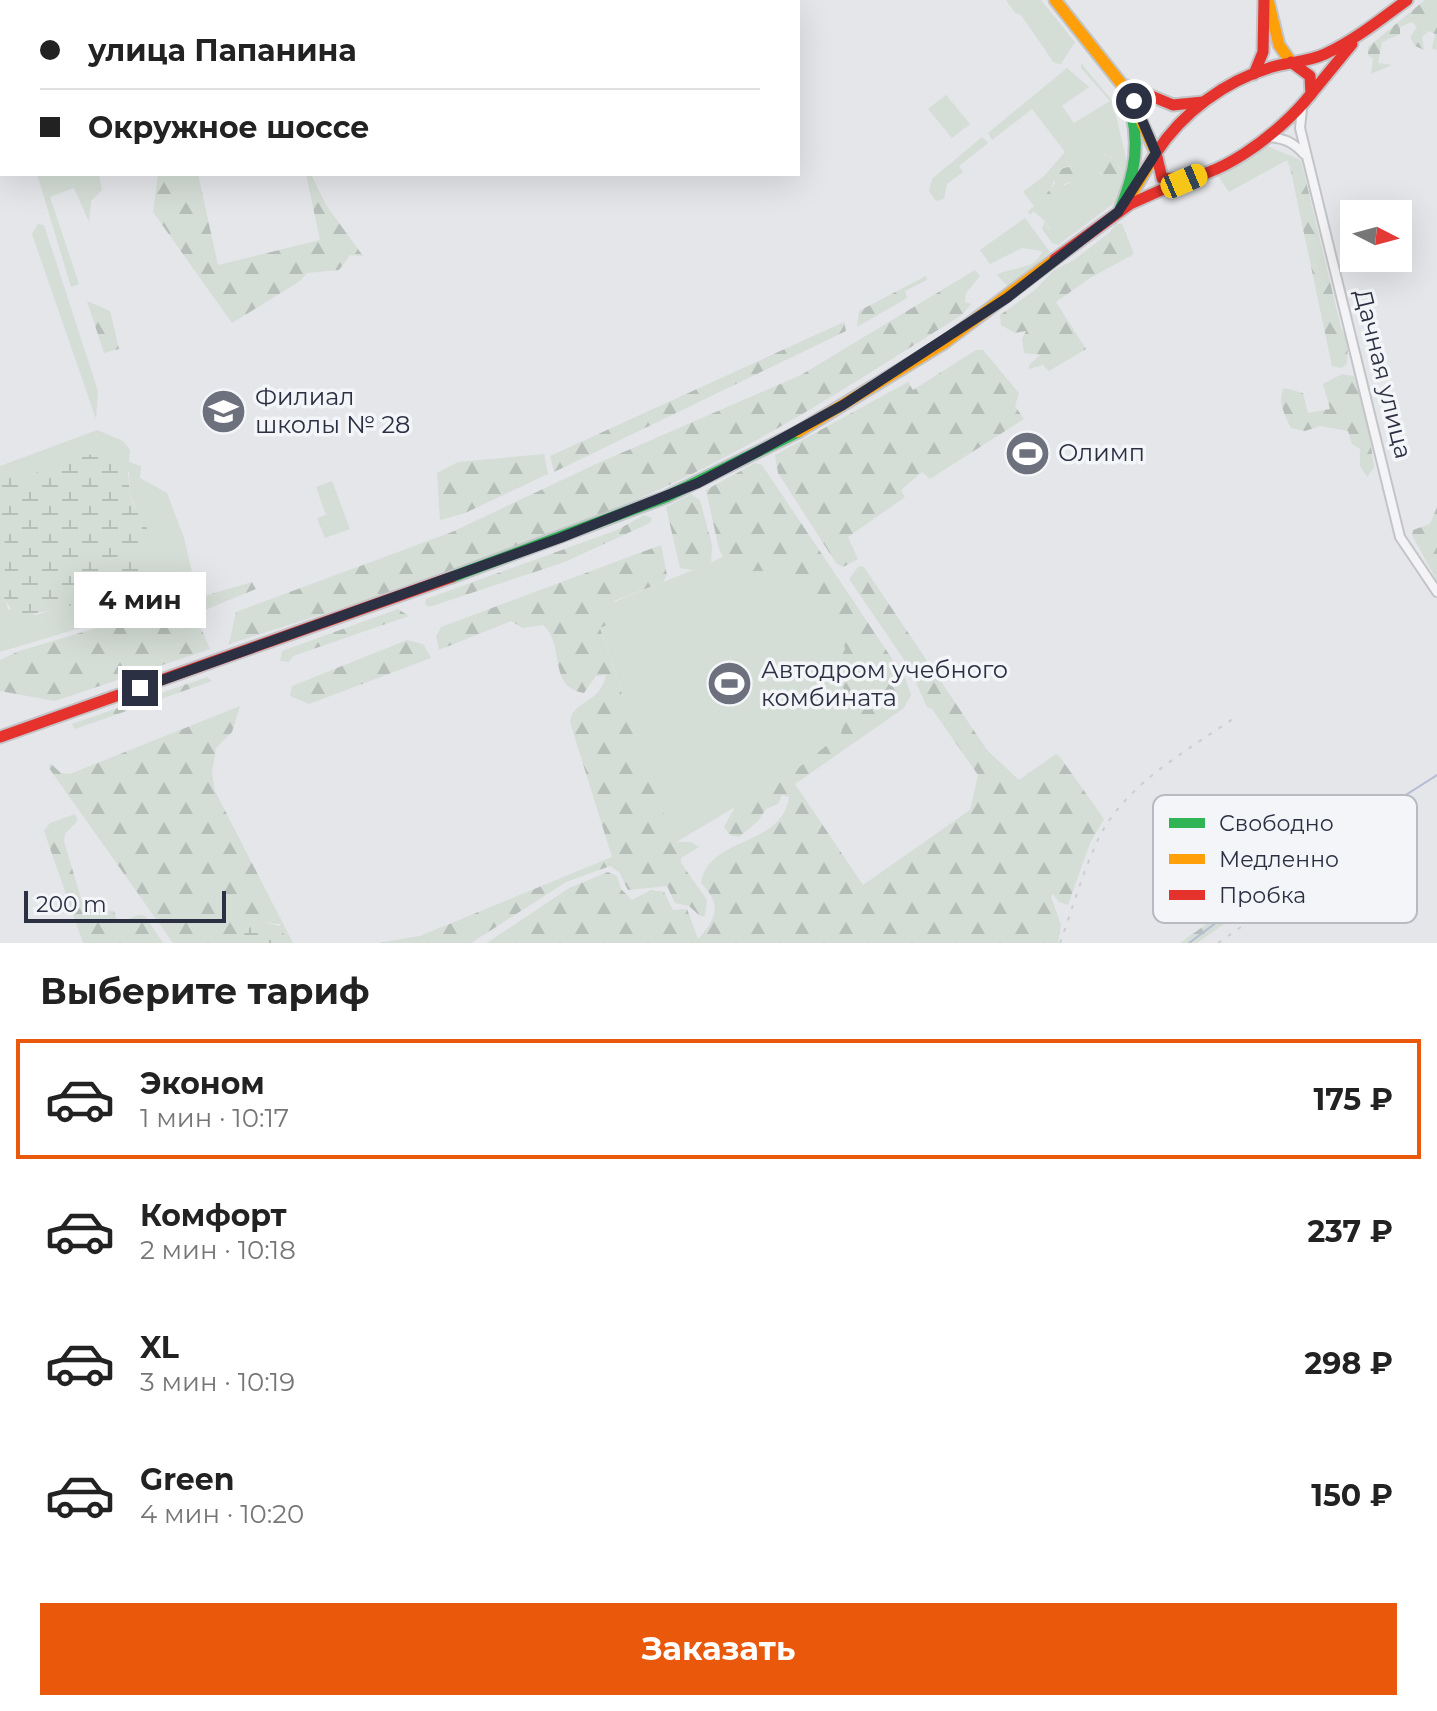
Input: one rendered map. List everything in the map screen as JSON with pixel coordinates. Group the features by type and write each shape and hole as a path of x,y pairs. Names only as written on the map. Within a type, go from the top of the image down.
{"main road":[{"path":"1055,0 1124,85 1144,118 1162,178 1177,183"},
{"path":"1266,0 1279,45 1291,62 1310,76 1311,94"},
{"path":"1254,74 1263,52 1266,0"},
{"path":"1118,212 1172,130 1208,100 1254,74 1321,56 1407,0"},
{"path":"2,733 560,538 698,483 843,405 953,336 1152,190 1223,164 1268,137 1302,109 1362,32"},
{"path":"1124,85 1161,103 1187,106 1208,100"},
{"path":"1118,212 1137,171 1140,153 1138,130 1124,85"}],"street":[{"name":"Дачная улица","path":"1302,109 1300,128 1400,537 1437,592"},
{"path":"1268,137 1282,138 1296,145 1307,158"}],"green space":[{"path":"1006,0 1041,0 1075,42 1061,64 1054,63 1021,15 1015,13"},
{"path":"1425,0 1437,0 1437,50 1432,49 1435,34 1429,31 1422,37 1424,50 1415,46 1410,37 1417,27 1412,22 1400,27 1400,34 1382,42 1378,63 1392,65 1371,74 1373,59 1368,55 1368,47"},
{"path":"1081,63 1113,102 1133,189 1058,245 1052,243 1042,229 1045,221 1049,230 1057,225 1051,218 1059,211 1063,186 1091,174 1123,173 1119,166 1114,165 1111,156 1105,154 1102,161 1081,168 1069,166 1058,170 1050,191 1030,215 1028,212 1034,206 1023,192 1044,176 1065,152 1032,109 992,140 988,133 1067,68 1089,87 1062,106 1074,123 1110,101 1081,68"},
{"path":"946,95 970,124 952,138 928,109"},
{"path":"982,137 988,143 959,166 963,172 947,184 944,199 936,201 929,191 932,179"},
{"path":"1267,146 1301,160 1290,167 1287,160 1229,192 1218,176"},
{"path":"1107,153 1123,172 1111,181 1101,173 1064,184 1059,211 1052,218 1058,232 1051,232 1045,221 1033,211 1055,183 1053,174 1067,167 1095,163"},
{"path":"1301,160 1341,328 1348,341 1347,363 1342,368 1332,366 1290,167"},
{"path":"38,176 99,176 102,190 91,201 89,222 74,188 50,197 79,284 71,287"},
{"path":"158,176 198,176 218,265 320,240 306,176 312,176 326,205 363,256 350,255 339,270 307,273 300,281 232,323 153,212"},
{"path":"1025,218 1050,252 1009,287 997,275 1029,265 1042,251 1022,248 990,264 980,250"},
{"path":"1116,223 1122,224 1134,254 1090,278 1056,302 1086,349 1049,371 1043,365 1029,369 1029,365 1040,355 1024,353 1022,339 1026,331 1015,333 1001,325 1000,315 1035,290 1054,270 1074,260 1110,232"},
{"path":"38,224 44,225 98,391 96,419 32,234"},
{"path":"975,270 980,276 966,293 965,302 971,304 963,314 802,414 702,469 529,544 229,644 236,612 452,532 596,464 801,375"},
{"path":"926,276 927,280 905,291 907,298 857,327 859,311"},
{"path":"87,301 110,311 119,349 104,353"},
{"path":"844,322 846,331 554,472 550,456"},
{"path":"976,350 983,350 1019,393 1015,406 1024,419 930,479 922,472 901,490 905,497 848,537 858,559 843,567 836,563 778,473 775,455 908,382 913,390"},
{"path":"1342,374 1354,376 1369,431 1374,468 1367,477 1360,466 1360,449 1352,444 1348,431 1320,426 1305,431 1291,428 1283,408 1281,398 1284,388 1303,393 1308,413 1330,409 1323,384"},
{"path":"97,430 123,441 130,450 129,462 141,466 140,478 167,493 184,538 198,597 184,602 170,601 0,652 0,515 8,536 8,609 36,615 96,596 132,559 114,567 103,567 102,562 122,555 136,509 130,494 129,472 103,452 63,460 25,478 0,478 0,466"},
{"path":"103,452 118,454 125,464 133,503 148,534 141,548 102,562 103,566 114,567 132,559 143,565 142,572 101,596 43,612 14,614 3,596 6,550 0,515 0,478 25,478 63,460"},
{"path":"544,454 548,474 465,513 440,520 437,473 458,462"},
{"path":"755,463 762,465 905,678 911,695 904,708 795,784 863,885 970,810 978,775 932,709 927,707 909,667 849,579 859,566 864,567 987,750 1019,780 1056,754 1104,819 1090,843 1068,905 1059,902 1053,894 1051,897 1061,925 1058,943 487,943 569,888 608,872 617,876 621,889 632,900 651,890 664,892 673,910 687,909 698,939 713,919 714,912 712,899 701,883 707,868 717,856 773,825 784,813 789,797 782,795 778,804 766,809 758,821 739,837 730,835 724,827 735,807 759,799 841,734 847,705 838,663 845,649 840,625 789,577 761,571 734,577 719,549 706,490"},
{"path":"332,481 350,529 325,538 317,518 326,515 316,487"},
{"path":"691,494 700,500 712,545 711,568 705,572 680,568 666,507"},
{"path":"1437,507 1437,581 1412,535 1413,530 1430,524"},
{"path":"644,515 652,518 650,523 562,563 429,607 425,604 426,599 617,530"},
{"path":"661,545 667,575 663,582 614,601 621,619 600,628 675,842 691,842 699,847 681,858 681,863 707,900 705,916 700,916 689,906 675,903 667,886 628,890 619,872 610,866 566,882 471,943 378,943 420,936 612,857 570,722 576,709 598,692 606,675 596,676 584,693 565,683 554,643 543,625 523,628 511,621 439,650 436,636 441,627"},
{"name":"Автодром учебного комбината","path":"724,556 734,576 762,570 790,577 840,625 845,649 838,663 847,705 841,734 759,799 735,807 675,843 600,627 620,619 614,602 693,570 705,572 712,562"},
{"path":"252,582 256,589 195,614 210,649 55,701 0,691 0,660 19,651"},
{"path":"398,609 409,616 293,656 289,662 280,661 282,651"},
{"path":"407,640 423,644 431,658 309,704 290,696 292,686"},
{"path":"207,677 212,681 75,729 72,724"},
{"path":"240,706 232,732 216,748 212,773 215,791 293,943 284,943 280,924 265,922 246,929 241,943 173,943 49,768 50,763 61,773 70,774"},
{"path":"75,814 78,820 65,834 64,841 82,902 91,909 114,911 118,924 138,915 145,916 163,943 83,943 44,831 50,823"},
{"path":"265,922 283,927 284,943 241,943 246,929"},
{"path":"1208,923 1226,923 1197,943 1180,943"}],"waterway":[{"path":"1406,795 1437,775"},
{"path":"1189,943 1216,923"}],"railway":[{"path":"1060,943 1096,844 1107,823 1122,804 1158,771 1237,716"},
{"path":"1218,943 1247,923"}],"traffic: fast":[{"path":"1119,212 1135,156 1128,99"},
{"path":"452,577 666,497 798,432"}],"traffic: slow":[{"path":"1055,0 1127,91 1156,153"},
{"path":"1268,0 1279,45 1291,62"},
{"path":"1133,192 1156,153"},
{"path":"798,432 944,343 1055,259"}],"traffic: jam":[{"path":"1254,74 1263,52 1264,0"},
{"path":"1291,62 1310,76 1311,94 1283,124 1223,166 1182,179 1162,178 1156,153 1179,124 1206,100 1255,73 1278,65 1325,54 1357,36 1407,0"},
{"path":"1311,94 1352,44"},
{"path":"1127,86 1173,105 1203,102"},
{"path":"1055,259 1130,204 1177,183"},
{"path":"0,737 452,577"}],"place":[{"name":"Филиал школы № 28","path":"224,411"},
{"name":"Олимп","path":"1027,453"},
{"name":"Автодром учебного комбината","path":"730,684"}],"route":[{"path":"140,688 560,538 698,483 843,405 976,321 1118,212 1143,178 1156,153 1151,134 1134,101"}]}
